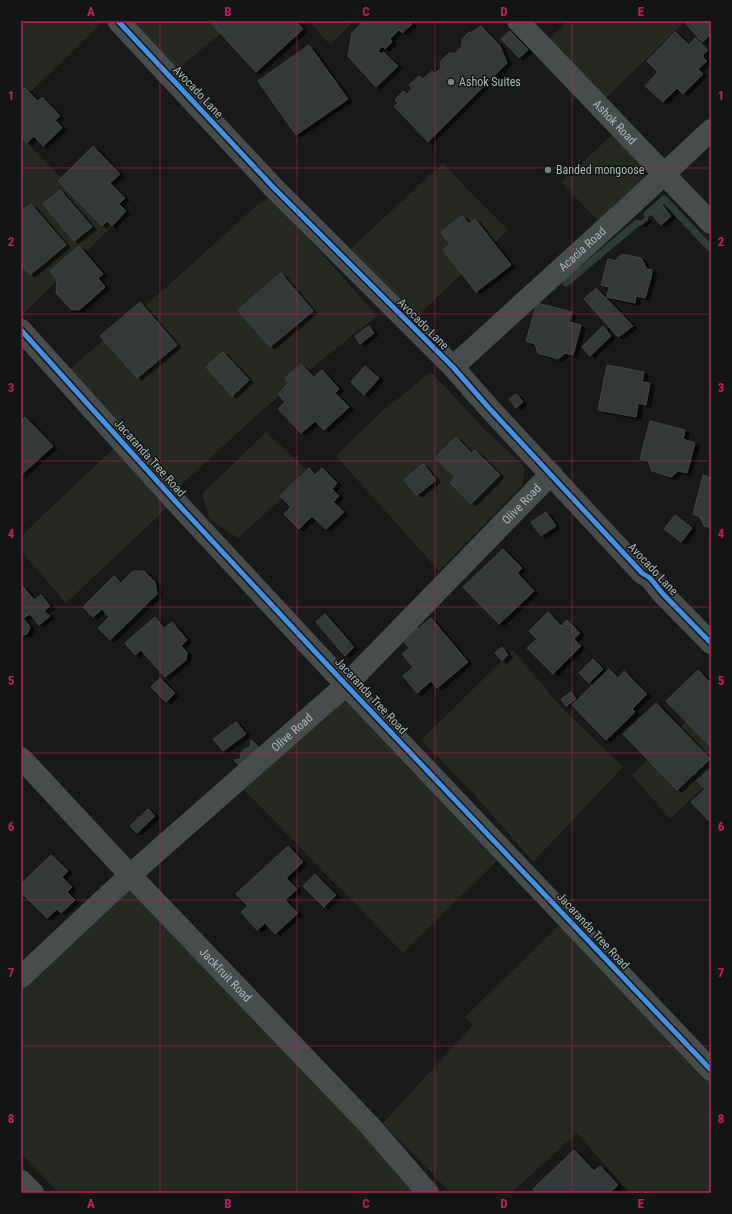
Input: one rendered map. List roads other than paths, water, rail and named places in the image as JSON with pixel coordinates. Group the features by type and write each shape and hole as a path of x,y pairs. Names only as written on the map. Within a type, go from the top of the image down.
{"street":[{"name":"Avocado Lane","path":"118,21 273,187 453,367 642,573 650,578 663,594 711,643"},
{"name":"Ashok Road","path":"518,21 711,223"},
{"name":"Acacia Road","path":"453,367 665,174 711,130"},
{"name":"Jacaranda Tree Road","path":"21,330 176,502 346,685 711,1070"},
{"name":"Olive Road","path":"21,977 130,875 346,685 550,474"},
{"name":"Jackfruit Road","path":"21,758 130,875 371,1127 428,1193"},
{"path":"21,1181 33,1193"}],"waterway":[{"path":"647,214 664,199 711,249"},
{"path":"566,283 637,223"}],"place":[{"name":"Ashok Suites","path":"451,82"},
{"name":"Banded mongoose","path":"548,170"}]}
